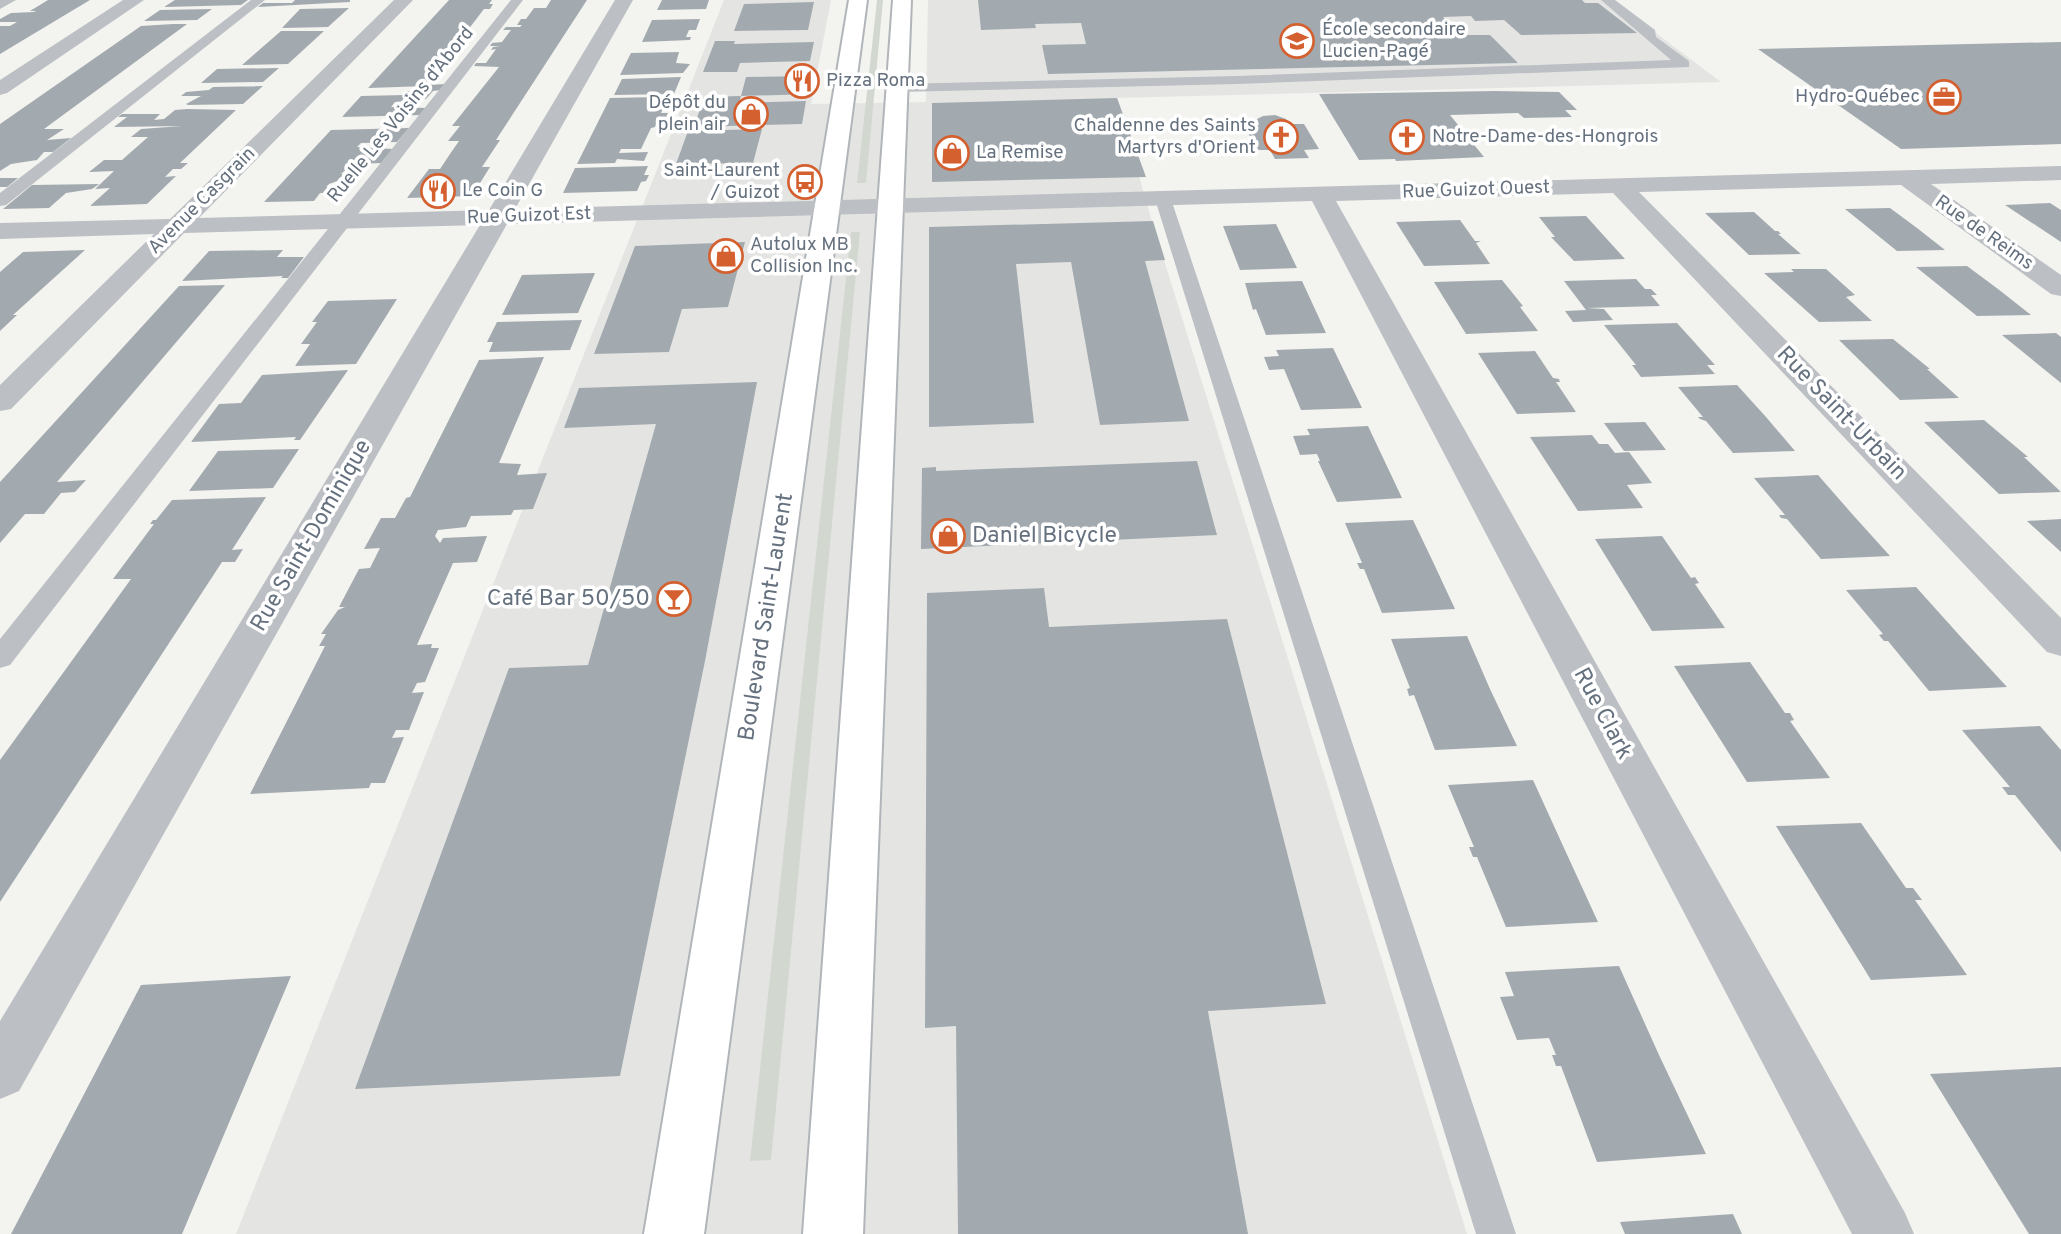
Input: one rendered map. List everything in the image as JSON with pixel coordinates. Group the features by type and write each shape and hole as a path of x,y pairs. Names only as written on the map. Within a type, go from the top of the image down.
{"main road":[{"name":"Boulevard Saint-Laurent","path":"674,1234 858,0"},
{"path":"833,1234 902,0"}],"street":[{"path":"0,89 135,0"},
{"name":"Avenue Casgrain","path":"0,402 404,0"},
{"name":"Rue Saint-Dominique","path":"0,1072 624,0"},
{"name":"Rue Guizot Ouest","path":"890,206 2061,173"},
{"name":"Rue de Reims","path":"1907,178 2061,288"},
{"name":"Rue Saint-Urbain","path":"1620,186 2061,642"},
{"name":"Rue Clark","path":"1320,194 1884,1234"},
{"name":"Rue Guizot Est","path":"0,231 890,206"}],"lane":[{"path":"0,5 9,0"},
{"path":"0,201 259,0"},
{"name":"Ruelle Les Voisins d’Abord","path":"341,221 517,0"},
{"path":"897,88 1236,80 1684,64 1650,38 1650,33 1607,0"},
{"path":"1163,199 1496,1234"},
{"path":"0,658 341,221"}],"shaded area":[{"path":"724,0 831,0 811,104 926,102 928,0 1612,0 1721,82 1117,98 1150,215 1467,1234 236,1234"},
{"path":"877,0 883,0 866,183 857,183"},
{"path":"851,232 860,232 771,1160 750,1161"}],"building":[{"path":"48,0 90,0 0,54 0,26 10,26 17,22 0,22 0,19 11,13 34,12 36,11 30,11"},
{"path":"175,0 248,0 241,5 164,7"},
{"path":"295,0 350,2 258,7 263,3 292,3"},
{"path":"449,0 492,0 489,4 493,4 490,9 484,9 461,39 466,39 459,47 448,48 440,58 452,58 441,66 446,66 439,72 444,72 435,83 427,86 368,88"},
{"path":"551,0 587,0 496,140 500,140 482,167 490,167 472,196 407,198 429,169 440,169 459,141 448,141 460,126 452,126 499,67 474,66 476,63 486,63 496,49 491,50 493,47 500,46 490,46 492,43 502,42 511,30 503,30 506,27 520,27 522,25 517,25 521,19 526,19 534,8 546,8"},
{"path":"662,0 709,0 706,9 657,10"},
{"path":"978,0 1582,0 1585,3 1598,3 1637,33 1521,35 1504,20 1475,21 1471,16 1443,17 1461,35 1490,35 1518,63 1048,74 1042,45 1086,44 1081,23 1035,24 1036,28 981,30"},
{"path":"814,2 808,30 734,31 744,4"},
{"path":"349,8 328,27 282,28 300,9"},
{"path":"212,9 197,20 144,21 160,10"},
{"path":"700,19 696,30 689,30 686,37 691,37 690,40 642,42 652,20"},
{"path":"187,24 44,129 64,129 47,140 71,138 53,152 44,152 37,160 11,164 0,171 0,124 141,26"},
{"path":"281,31 324,31 288,64 242,65"},
{"path":"715,41 735,41 734,44 814,42 810,61 740,63 737,72 703,72"},
{"name":"Hydro-Québec","path":"2061,42 2061,144 1901,149 1758,49"},
{"path":"679,52 676,63 690,64 683,73 620,75 631,53"},
{"path":"279,68 263,82 201,83 217,69"},
{"path":"815,76 813,94 741,96 746,77"},
{"path":"681,77 674,94 614,95 622,79"},
{"path":"446,84 441,90 433,91 426,99 395,102 391,107 427,108 422,115 342,117 361,96 404,95 407,91 423,91 428,85"},
{"path":"263,86 243,104 188,105 186,104 201,96 181,96 186,92 209,90 213,87"},
{"name":"Notre-Dame-des-Hongrois","path":"1559,92 1577,110 1565,110 1572,117 1524,118 1518,113 1450,115 1484,157 1359,160 1319,94"},
{"name":"Dépôt du plein air","path":"741,96 739,103 806,101 802,124 694,127 704,97"},
{"path":"659,97 653,109 663,108 661,113 668,113 665,119 658,120 655,127 651,128 641,149 621,149 619,153 648,152 644,161 617,159 615,163 577,164 610,98"},
{"path":"1117,98 1146,177 932,182 932,103"},
{"path":"175,110 236,110 180,163 188,163 181,169 173,169 165,177 176,176 147,204 90,206 110,188 95,189 114,171 89,172 104,160 122,160 148,137 131,137 141,129 182,126 114,127 127,117 118,117 122,114 160,114 154,120 164,119"},
{"name":"Chaldenne des Saints Martyrs d'Orient","path":"1275,115 1286,119 1288,124 1304,124 1319,149 1304,150 1309,158 1275,159 1270,150 1257,150 1244,125 1259,125 1257,119"},
{"path":"409,128 397,142 361,143 357,147 393,149 382,163 352,164 341,174 347,174 343,179 329,184 326,187 333,187 327,193 320,193 314,201 264,202 331,130"},
{"path":"762,129 753,163 676,164 688,131"},
{"path":"648,166 644,175 649,175 646,181 641,182 637,191 563,193 575,168"},
{"path":"0,178 18,178 7,187 0,187"},
{"path":"99,184 92,189 66,193 49,208 3,209 32,185"},
{"path":"2050,203 2061,210 2061,242 2005,205"},
{"path":"1890,208 1945,250 1897,251 1845,209"},
{"path":"1754,212 1801,254 1749,255 1705,213"},
{"path":"1586,216 1625,259 1574,261 1551,237 1555,237 1539,217"},
{"path":"1460,220 1475,241 1481,241 1476,243 1490,264 1424,266 1396,222"},
{"path":"1153,221 1165,260 1145,261 1189,421 1100,425 1071,262 1016,264 1034,423 929,427 929,227"},
{"path":"1276,224 1297,268 1240,270 1223,226"},
{"path":"745,242 728,307 682,309 669,352 594,354 635,246"},
{"path":"85,250 13,315 17,315 0,331 0,272 23,252"},
{"path":"283,250 277,257 304,257 288,278 281,278 283,276 182,281 209,251"},
{"path":"1967,266 2031,315 1977,316 1916,267"},
{"path":"1791,269 1826,269 1855,295 1846,297 1872,321 1819,322 1764,273 1794,272"},
{"path":"595,273 578,313 502,315 522,275"},
{"path":"1636,279 1645,289 1651,289 1657,295 1651,295 1660,306 1587,308 1604,309 1613,320 1573,322 1565,311 1586,310 1564,281"},
{"path":"1502,280 1523,306 1520,307 1538,331 1466,334 1434,282"},
{"path":"1302,281 1326,333 1266,335 1256,309 1253,310 1245,283"},
{"path":"225,285 57,482 86,480 75,492 61,493 44,514 25,514 0,543 0,482 179,286"},
{"path":"397,299 356,364 295,366 310,344 301,344 317,322 312,322 328,301"},
{"path":"582,320 570,350 489,352 493,342 487,342 497,322"},
{"path":"1677,323 1715,365 1707,365 1715,374 1641,377 1632,365 1636,365 1604,325"},
{"path":"2056,333 2061,337 2061,383 2002,335"},
{"path":"1893,339 1930,369 1927,369 1959,398 1900,400 1839,340"},
{"path":"1333,348 1362,408 1301,410 1284,369 1269,370 1264,357 1279,356 1276,350"},
{"path":"1535,351 1553,378 1559,379 1560,382 1556,382 1576,412 1517,414 1478,353"},
{"path":"544,357 499,463 521,464 517,475 547,473 533,509 514,510 511,515 471,516 466,527 438,530 435,536 440,543 443,538 487,536 477,562 453,563 417,645 432,644 431,648 439,648 425,682 417,683 412,693 424,692 409,730 396,730 392,738 404,737 385,783 371,783 369,788 250,794 325,646 319,646 326,634 321,634 338,610 345,607 339,607 359,569 370,568 380,548 364,549 381,518 395,518 406,498 410,497 479,360"},
{"path":"348,370 300,440 294,440 296,437 191,442 219,404 241,403 262,375"},
{"path":"757,382 705,661 620,1076 355,1089 509,668 588,665 656,424 564,428 579,388"},
{"path":"1737,385 1795,451 1733,453 1706,421 1698,417 1703,417 1678,387"},
{"path":"1984,420 2028,457 2024,457 2061,492 1999,494 1924,422"},
{"path":"1645,422 1666,450 1624,451 1604,423"},
{"path":"1368,426 1402,498 1337,502 1317,454 1300,455 1293,436 1310,435 1307,429"},
{"path":"1592,435 1599,444 1608,444 1615,453 1629,452 1652,483 1627,485 1643,508 1578,511 1530,437"},
{"path":"299,449 273,488 189,491 218,451"},
{"path":"1197,461 1217,535 921,549 922,468 936,467 936,471"},
{"path":"1818,475 1890,556 1821,559 1787,519 1781,518 1779,515 1785,515 1754,478"},
{"path":"266,497 232,550 243,549 235,562 222,562 0,902 0,760 131,579 113,579 154,524 150,524 172,500"},
{"path":"2061,519 2061,552 2027,521"},
{"path":"1413,520 1455,609 1382,613 1364,569 1360,569 1357,563 1362,563 1345,523"},
{"path":"1662,536 1691,578 1695,577 1699,583 1695,584 1725,628 1652,631 1595,539"},
{"path":"1916,587 2007,687 1929,691 1888,641 1884,641 1879,635 1883,634 1846,590"},
{"path":"1044,588 1049,627 1227,619 1326,1004 1208,1011 1248,1234 958,1234 956,1026 925,1028 927,593"},
{"path":"1467,636 1517,746 1435,750 1414,695 1409,696 1407,689 1410,688 1391,639"},
{"path":"1750,662 1785,713 1790,713 1794,720 1790,721 1830,778 1747,782 1674,666"},
{"path":"2040,726 2061,750 2061,852 2015,795 2008,795 2002,787 2010,787 1962,730"},
{"path":"1533,780 1598,922 1506,927 1477,857 1473,857 1469,847 1474,847 1448,785"},
{"path":"1861,823 1906,888 1913,888 1922,900 1915,900 1967,975 1871,980 1776,826"},
{"path":"1619,966 1706,1154 1597,1162 1561,1066 1556,1066 1552,1055 1556,1055 1549,1038 1517,1040 1500,997 1514,996 1505,972"},
{"path":"291,976 182,1234 11,1234 141,985"},
{"path":"2061,1067 2061,1234 2029,1234 1930,1074"},
{"path":"1733,1214 1742,1234 1625,1234 1620,1222"}],"place":[{"name":"École secondaire Lucien-Pagé","path":"1297,41"},
{"name":"Pizza Roma","path":"802,81"},
{"name":"Hydro-Québec","path":"1944,97"},
{"name":"Dépôt du plein air","path":"751,114"},
{"name":"Chaldenne des Saints Martyrs d'Orient","path":"1281,137"},
{"name":"Notre-Dame-des-Hongrois","path":"1407,137"},
{"name":"La Remise","path":"952,153"},
{"name":"Saint-Laurent / Guizot","path":"805,182"},
{"name":"Le Coin G","path":"438,191"},
{"name":"Autolux MB Collision Inc.","path":"726,256"},
{"name":"Daniel Bicycle","path":"948,536"},
{"name":"Café Bar 50/50","path":"674,599"}]}
